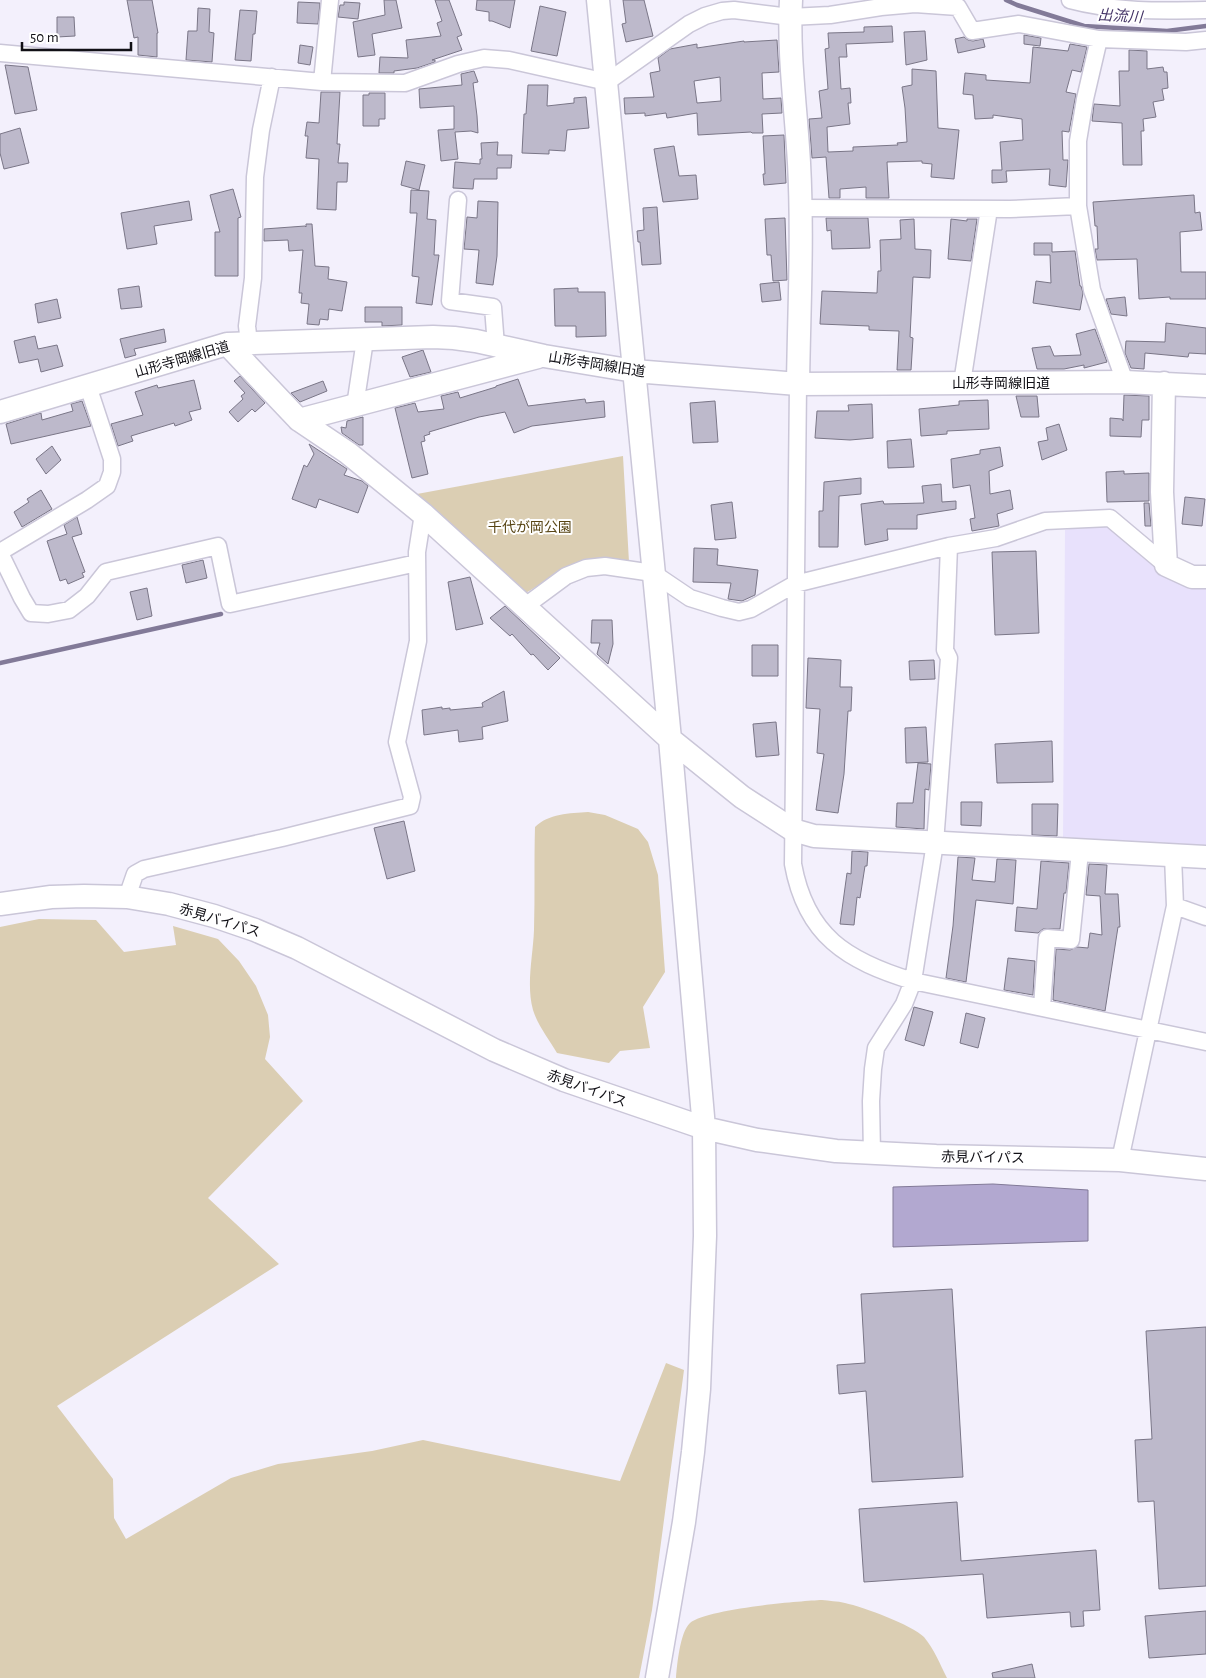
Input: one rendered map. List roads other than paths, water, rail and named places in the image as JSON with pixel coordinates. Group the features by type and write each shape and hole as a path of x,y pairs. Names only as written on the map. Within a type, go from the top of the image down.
{"street":[{"path":"322,82 330,0"},
{"path":"598,0 670,740 704,1128 705,1236 697,1407 684,1522 657,1678"},
{"path":"1070,0 1112,8 1171,5 1206,10"},
{"path":"0,54 272,76 322,82 405,83 458,64 484,58 509,60 607,82 689,24 705,16 734,10 791,9 830,16 881,7 915,4 958,7 972,30 1019,24 1099,39 1186,42 1206,40"},
{"path":"791,9 800,208 793,864 797,886 805,906 830,940 845,953 865,964 913,981 1206,1042"},
{"path":"1099,39 1085,99 1078,141 1078,206 1092,290 1125,382"},
{"path":"272,76 261,130 255,177 253,278 247,326 238,344 299,420 348,453 423,514 670,740 742,798 793,830 814,836 1080,852 1206,857"},
{"path":"458,200 450,301 493,307 496,346"},
{"path":"800,208 989,209 1078,206"},
{"path":"962,383 989,209"},
{"name":"山形寺岡線旧道","path":"0,412 238,344 454,338 634,371 798,384 1125,382 1206,386"},
{"path":"355,406 365,340"},
{"path":"299,420 544,356"},
{"path":"1164,384 1162,492 1166,565"},
{"path":"88,386 112,460 112,472 107,486 0,552 31,613 48,614 70,610 87,596 106,572 218,546 230,604 417,563"},
{"path":"127,897 135,874 144,869 282,838 410,806 412,796 397,742 418,641 417,552 423,514"},
{"path":"524,606 566,576 586,568 606,566 654,574 690,598 739,612 751,609 795,584 949,546 996,538 1045,521 1110,518 1166,565 1192,577 1206,577"},
{"path":"872,1154 871,1101 876,1048 904,1004 913,981 935,843 949,658 945,650 949,546"},
{"path":"1042,1007 1047,938 1071,940 1080,852"},
{"path":"1120,1160 1175,906 1172,856"},
{"name":"赤見バイパス","path":"0,904 84,896 127,897 169,904 214,916 255,930 297,948 494,1050 564,1080 704,1128 799,1146 872,1154 1120,1160 1206,1169"},
{"path":"1175,906 1206,917"}],"waterway":[{"name":"出流川","path":"1006,0 1084,26 1167,31 1206,26"},
{"path":"0,663 221,614"}],"park label":[{"name":"千代が岡公園","path":"530,527"}]}
